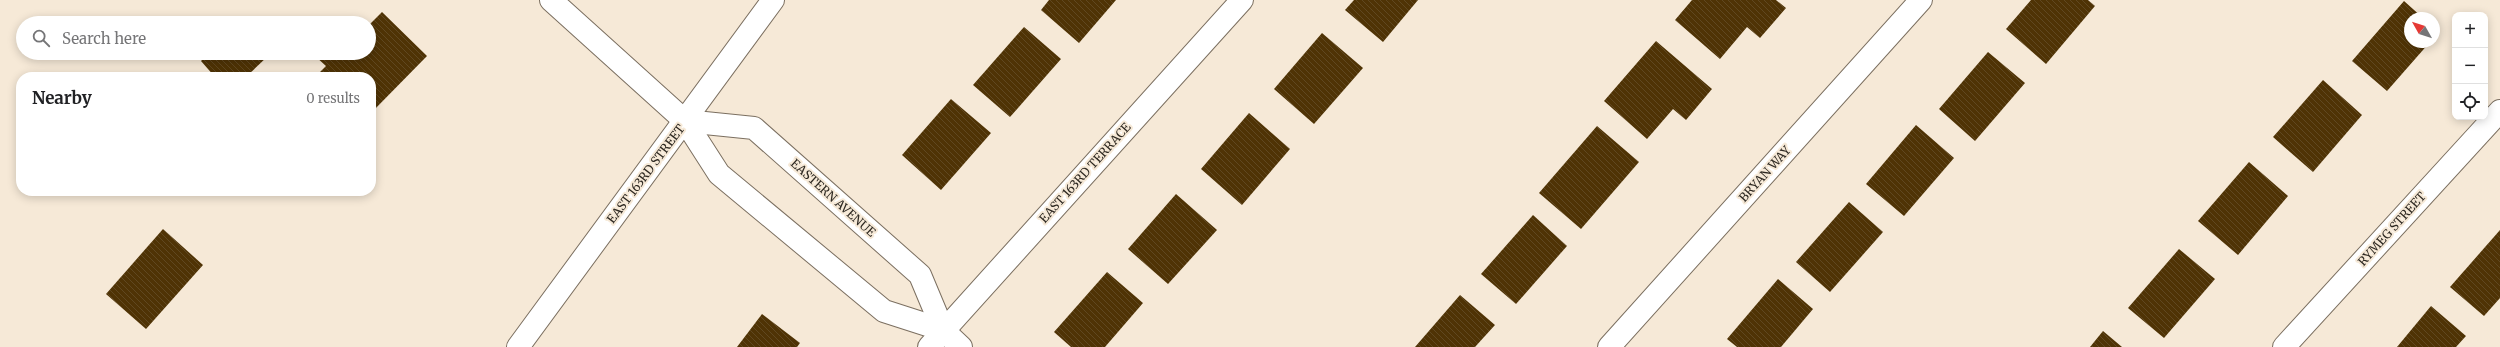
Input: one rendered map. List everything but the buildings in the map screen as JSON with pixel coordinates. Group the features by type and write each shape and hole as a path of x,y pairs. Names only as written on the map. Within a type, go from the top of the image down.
{"street":[{"name":"EASTERN AVENUE","path":"551,0 685,122 719,174 884,311 943,330"},
{"name":"EAST 163RD STREET","path":"518,347 685,122 773,0"},
{"name":"EAST 163RD TERRACE","path":"929,347 1242,0"},
{"name":"BRYAN WAY","path":"1609,347 1921,0"},
{"name":"RYMEG STREET","path":"2284,347 2500,111"},
{"name":"EASTERN AVENUE","path":"685,122 754,128 920,275 943,330 961,347"}]}
